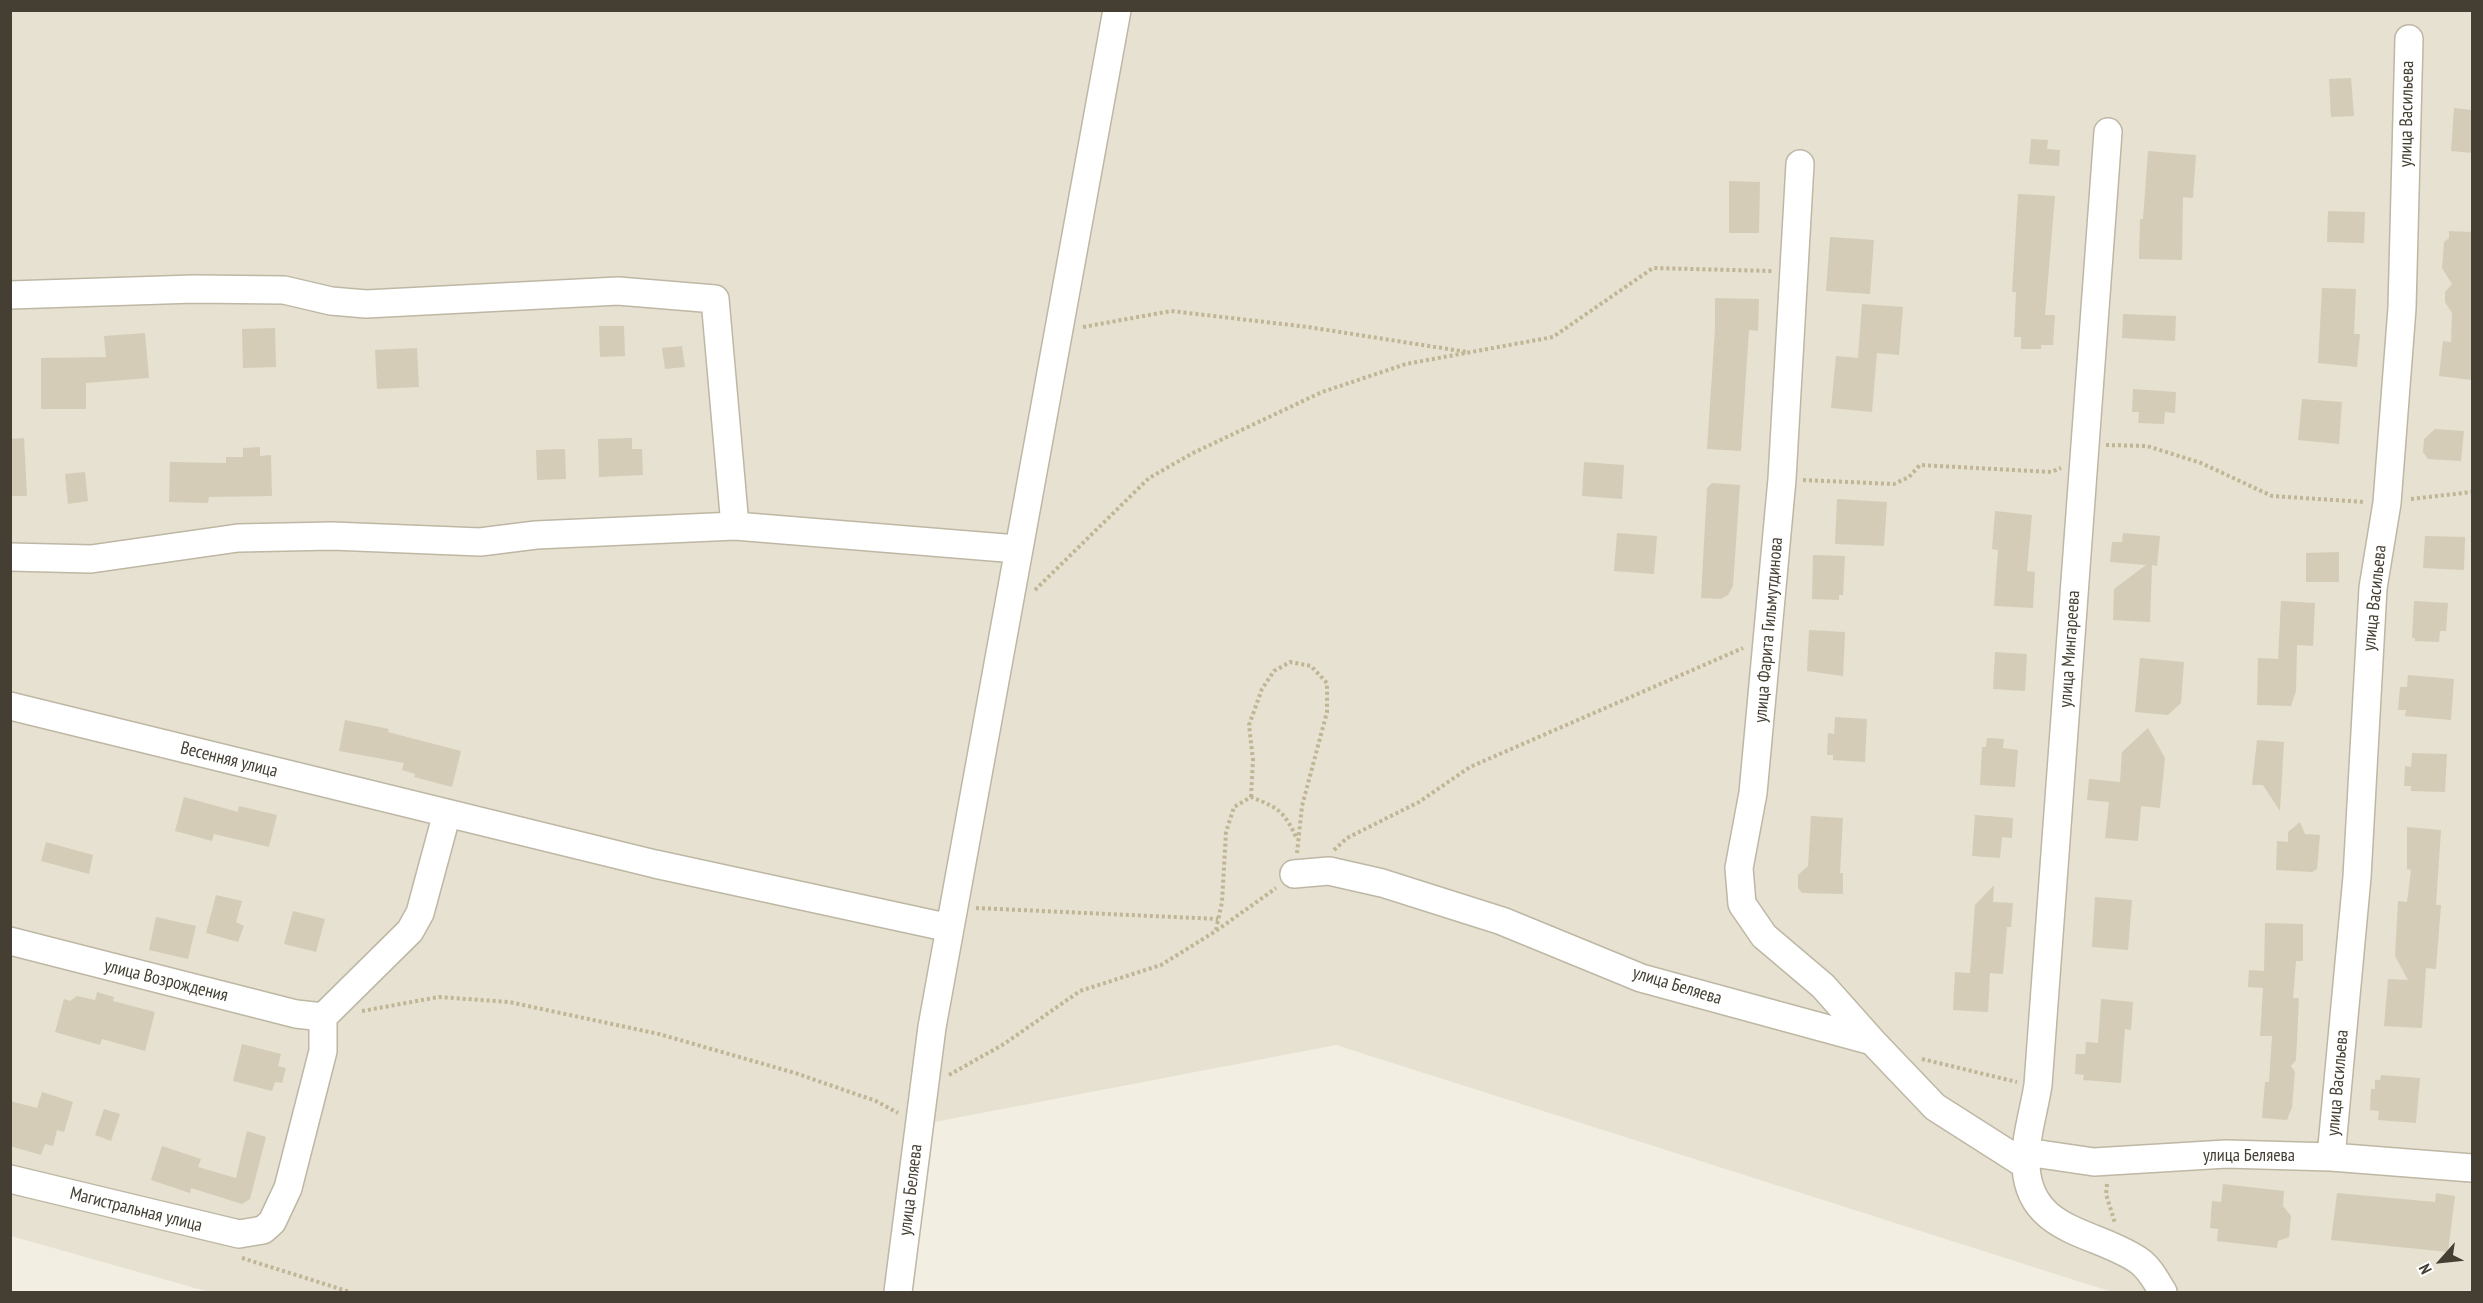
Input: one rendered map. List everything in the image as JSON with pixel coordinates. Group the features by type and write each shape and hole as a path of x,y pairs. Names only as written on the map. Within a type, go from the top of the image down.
{"street":[{"name":"улица Беляева","path":"898,1293 924,1088 952,918 1017,549 1117,10"},
{"name":"улица Васильева","path":"2331,1157 2356,877 2373,588 2387,503 2402,308 2409,39"},
{"name":"улица Мингареева","path":"2026,1159 2038,1085 2108,132"},
{"name":"улица Фарита Гильмутдинова","path":"1800,164 1782,479 1769,637 1753,793 1739,868 1742,904 1764,936 1823,986 1872,1041"},
{"path":"10,295 194,289 272,290 331,301 366,304 618,291 715,299 735,526"},
{"path":"10,556 91,559 238,538 332,536 480,542 536,535 735,526 1017,549"},
{"name":"Весенняя улица","path":"10,706 655,864 952,918"},
{"path":"323,1017 410,931 420,913 447,813"},
{"name":"улица Беляева","path":"1294,874 1329,871 1382,883 1502,921 1641,978 1872,1041 1935,1107 2026,1159 2094,1162 2226,1154 2331,1157 2472,1168"},
{"name":"улица Возрождения","path":"10,941 296,1014 323,1017"},
{"name":"Магистральная улица","path":"10,1179 212,1229 239,1234 263,1230 278,1214 288,1188 323,1051 323,1017"},
{"path":"2026,1159 2028,1186 2040,1207 2064,1227 2138,1260 2150,1270 2163,1293"}],"path":[{"path":"1031,594 1149,478 1193,453 1322,392 1406,364 1553,337 1653,268 1794,272"},
{"path":"1061,321 1082,327 1171,311 1308,327 1471,352"},
{"path":"1782,479 1894,484 1909,477 1920,465 2051,472 2068,465 2085,445 2147,446 2201,463 2272,496 2387,503 2438,494 2472,492"},
{"path":"1330,854 1347,838 1419,802 1470,767 1769,637"},
{"path":"924,1088 1004,1044 1080,991 1161,965 1216,931 1294,874 1302,806 1328,712 1327,683 1311,666 1290,662 1274,671 1262,689 1249,725 1253,760 1251,797"},
{"path":"1251,797 1269,804 1286,816 1298,841"},
{"path":"1216,931 1222,902 1226,832 1234,807 1251,797"},
{"path":"952,918 1218,919"},
{"path":"358,1011 440,998 509,1002 659,1034 795,1073 876,1101 919,1125"},
{"path":"1914,1057 1997,1079 2038,1085"},
{"path":"2127,1160 2108,1174 2106,1194 2115,1222 2138,1260"}],"shaded area":[{"path":"10,11 2472,11 2472,1292 2112,1292 1336,1045 919,1125 898,1292 209,1292 11,1236"}],"building":[{"path":"2351,78 2354,116 2331,117 2329,79"},
{"path":"2454,108 2472,110 2472,153 2451,151"},
{"path":"2031,139 2048,140 2047,149 2060,150 2059,166 2029,164"},
{"path":"2148,151 2196,155 2193,198 2183,197 2182,260 2139,259 2140,219 2143,219"},
{"path":"1729,181 1760,182 1759,233 1729,233"},
{"path":"2018,194 2055,196 2045,315 2055,315 2053,345 2041,345 2041,349 2021,349 2021,337 2014,337 2016,292 2012,292"},
{"path":"2328,211 2365,212 2364,243 2327,242"},
{"path":"2449,231 2472,232 2472,380 2439,376 2443,341 2451,342 2452,313 2445,302 2445,292 2452,284 2442,268 2444,242 2449,238"},
{"path":"1830,237 1874,240 1870,294 1826,291"},
{"path":"2322,288 2356,289 2354,334 2360,334 2357,367 2318,363"},
{"path":"1715,298 1759,299 1758,331 1749,330 1741,451 1707,449"},
{"path":"1862,304 1903,307 1899,355 1877,353 1872,412 1831,408 1836,356 1858,358"},
{"path":"2123,314 2176,316 2175,341 2122,338"},
{"path":"599,326 624,326 625,356 600,357"},
{"path":"275,328 276,367 243,368 242,329"},
{"path":"145,333 149,378 86,383 86,409 41,409 41,358 106,357 104,336"},
{"path":"682,346 685,367 665,369 662,348"},
{"path":"417,348 419,387 377,389 375,350"},
{"path":"2133,389 2176,392 2175,413 2165,412 2164,424 2138,423 2139,412 2132,412"},
{"path":"2302,399 2342,402 2339,444 2298,440"},
{"path":"2435,429 2464,431 2461,461 2428,459 2423,452 2424,439"},
{"path":"24,438 27,496 10,496 10,439"},
{"path":"632,438 632,449 642,449 643,475 599,477 598,439"},
{"path":"260,447 260,456 271,455 272,496 209,497 208,503 169,502 170,462 226,463 226,457 243,457 243,448"},
{"path":"565,449 566,479 537,480 536,450"},
{"path":"1584,462 1624,465 1622,499 1582,496"},
{"path":"85,472 88,501 68,504 65,474"},
{"path":"1712,483 1740,485 1733,586 1728,595 1721,599 1701,598 1707,488"},
{"path":"1837,499 1887,502 1884,546 1835,544"},
{"path":"1995,511 2032,515 2027,571 2035,572 2033,608 1994,606 1998,550 1992,549"},
{"path":"1617,533 1657,536 1654,574 1614,571"},
{"path":"2123,533 2160,536 2157,566 2152,565 2150,622 2113,620 2114,589 2146,565 2110,562 2112,542 2122,542"},
{"path":"2425,536 2465,537 2464,570 2423,568"},
{"path":"2339,552 2339,582 2306,582 2306,553"},
{"path":"1813,555 1845,556 1843,595 1839,595 1839,600 1812,599"},
{"path":"2281,601 2315,603 2313,646 2297,645 2296,691 2291,706 2257,705 2258,658 2278,659"},
{"path":"2414,601 2448,603 2446,631 2440,631 2439,642 2415,641 2415,638 2412,638"},
{"path":"1809,630 1845,632 1843,676 1807,671"},
{"path":"1995,652 2027,654 2025,691 1993,689"},
{"path":"2140,658 2184,662 2181,703 2168,715 2135,712"},
{"path":"2408,675 2454,679 2451,720 2405,716 2406,710 2398,710 2400,687 2407,687"},
{"path":"1835,717 1867,719 1865,762 1833,760 1833,755 1827,755 1828,733 1834,734"},
{"path":"345,720 389,729 388,732 461,751 452,787 414,777 415,774 402,770 404,763 339,751"},
{"path":"2148,728 2165,758 2160,808 2141,806 2138,841 2105,838 2109,802 2087,800 2089,779 2120,782 2122,752"},
{"path":"1987,738 2004,739 2003,748 2018,750 2015,787 1980,785 1982,747 1986,747"},
{"path":"2257,740 2284,742 2280,811 2263,785 2252,785"},
{"path":"2412,753 2447,754 2445,792 2411,791 2411,786 2404,786 2405,766 2411,767"},
{"path":"184,797 238,812 239,806 277,815 269,847 214,834 212,841 175,831"},
{"path":"1975,815 2013,818 2012,838 2002,837 2000,858 1972,856"},
{"path":"1811,816 1843,818 1840,873 1843,873 1843,894 1802,893 1798,888 1798,875 1808,866"},
{"path":"2300,822 2305,834 2320,835 2317,869 2312,872 2276,870 2277,841 2288,842 2288,832"},
{"path":"2407,827 2441,830 2436,905 2441,905 2436,969 2426,968 2422,1028 2384,1026 2388,979 2408,980 2395,956 2398,901 2407,902 2411,870 2407,869"},
{"path":"46,842 93,855 89,874 41,861"},
{"path":"1994,885 1993,902 2013,903 2011,927 2007,927 2003,974 1990,973 1988,1012 1953,1010 1955,972 1970,973 1975,905"},
{"path":"216,895 242,901 236,922 244,926 238,942 206,933"},
{"path":"2095,897 2132,900 2128,950 2092,947"},
{"path":"293,911 325,919 316,952 284,944"},
{"path":"156,917 196,926 188,959 149,950"},
{"path":"2265,923 2303,924 2303,961 2296,961 2293,998 2299,998 2296,1060 2291,1066 2295,1072 2292,1107 2287,1120 2262,1118 2265,1082 2269,1082 2272,1036 2260,1036 2263,988 2248,987 2249,970 2264,971"},
{"path":"97,992 114,997 113,1001 155,1012 145,1051 102,1039 100,1045 55,1032 64,999 70,1001 77,996 95,1000"},
{"path":"2101,999 2133,1002 2131,1030 2125,1029 2121,1083 2083,1080 2084,1075 2075,1074 2076,1054 2085,1054 2086,1042 2098,1043"},
{"path":"242,1044 281,1054 278,1066 286,1068 282,1083 275,1082 272,1091 233,1081"},
{"path":"2381,1075 2420,1078 2416,1123 2378,1120 2379,1111 2370,1110 2371,1089 2375,1089 2375,1080 2380,1080"},
{"path":"42,1092 73,1102 64,1132 57,1130 53,1146 45,1144 41,1155 10,1146 10,1101 37,1108"},
{"path":"104,1109 120,1114 111,1141 95,1135"},
{"path":"247,1131 266,1137 250,1199 242,1204 191,1188 190,1193 151,1180 162,1146 201,1159 198,1167 236,1178"},
{"path":"2223,1184 2284,1191 2283,1206 2291,1216 2289,1237 2278,1241 2277,1248 2217,1241 2218,1229 2210,1228 2212,1201 2221,1202"},
{"path":"2337,1193 2435,1202 2436,1193 2455,1196 2448,1252 2331,1240"}]}
